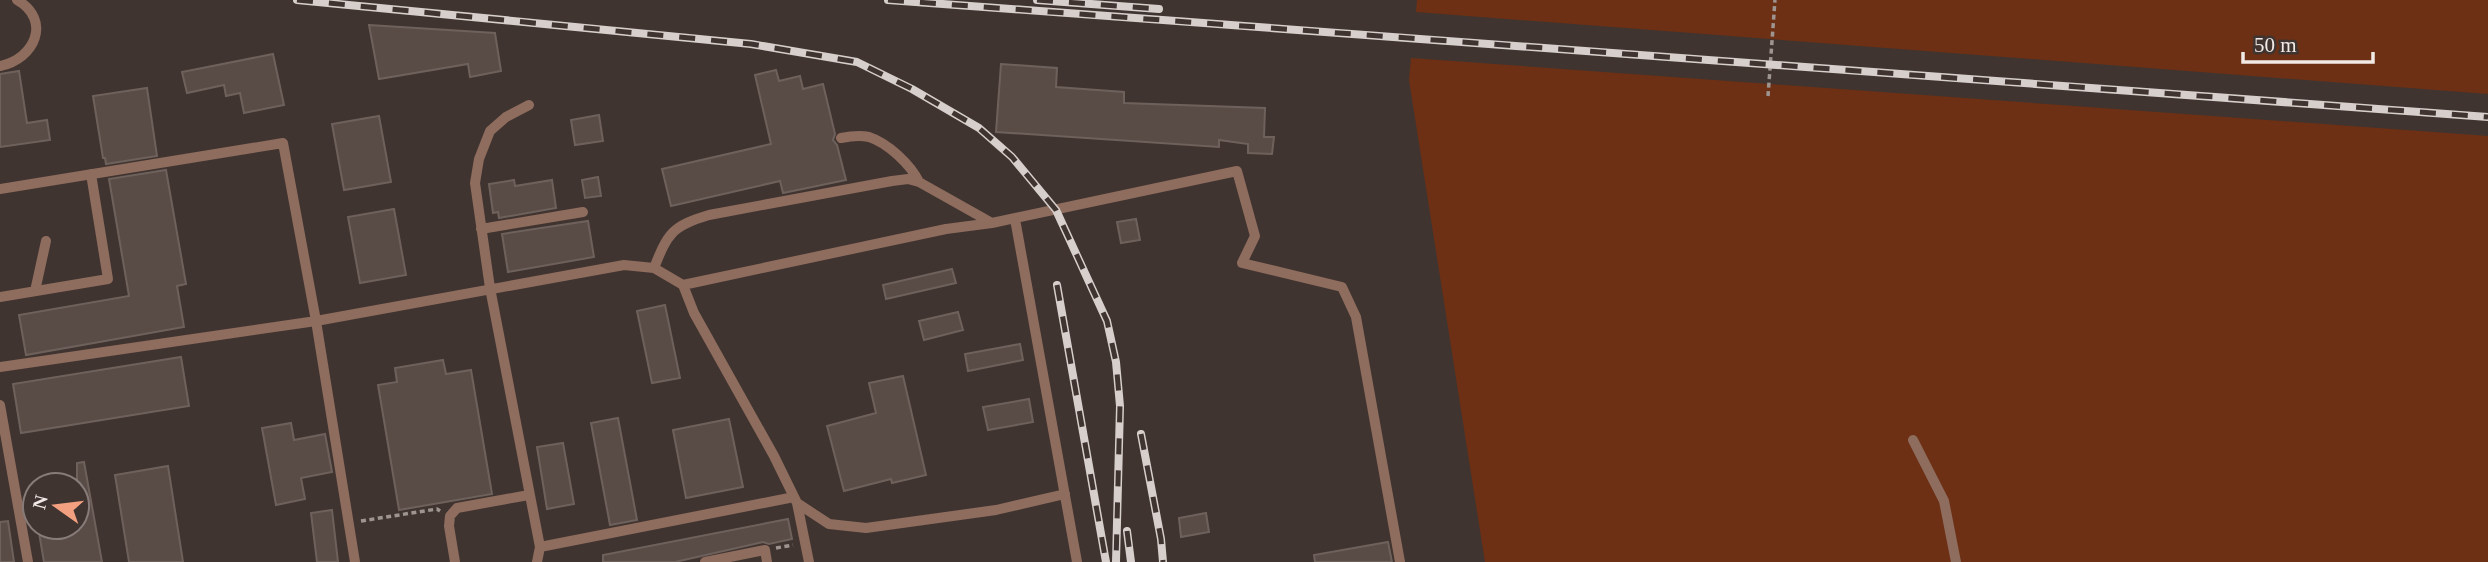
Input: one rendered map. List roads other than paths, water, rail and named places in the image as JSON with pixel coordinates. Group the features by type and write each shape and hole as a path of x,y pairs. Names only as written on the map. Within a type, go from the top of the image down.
{"lane":[{"path":"0,66 24,57 33,46 36,30 33,16 17,0"},
{"path":"529,106 506,117 490,131 479,159 475,183 490,288 540,547 537,562"},
{"path":"841,138 862,136 883,144 914,172 919,182"},
{"path":"0,189 283,143 316,321 355,562"},
{"path":"683,285 726,278 946,229 1015,219 1237,171 1255,236 1242,263 1342,287 1356,317 1400,562"},
{"path":"0,297 108,279 91,174"},
{"path":"654,268 664,244 674,230 686,222 709,215 892,181 908,179 919,182 992,223"},
{"path":"481,229 583,212"},
{"path":"1015,219 1077,562"},
{"path":"35,291 46,241"},
{"path":"0,367 316,321 624,265 654,268 683,285 694,313 774,456 796,500 809,562"},
{"path":"0,405 28,562"},
{"path":"1913,440 1944,501 1956,562"},
{"path":"540,547 796,500 829,524 866,528 996,510 1065,494"},
{"path":"455,562 449,526 450,516 457,508 529,495"},
{"path":"705,562 765,550 768,562"}],"railway":[{"path":"297,0 751,44 857,62 912,89 979,128 1012,157 1056,210 1107,321 1116,362 1120,406 1116,562"},
{"path":"888,0 2488,117"},
{"path":"1037,0 1159,9"},
{"path":"1057,285 1106,562"},
{"path":"1141,434 1163,562"},
{"path":"1127,531 1131,562"}]}
